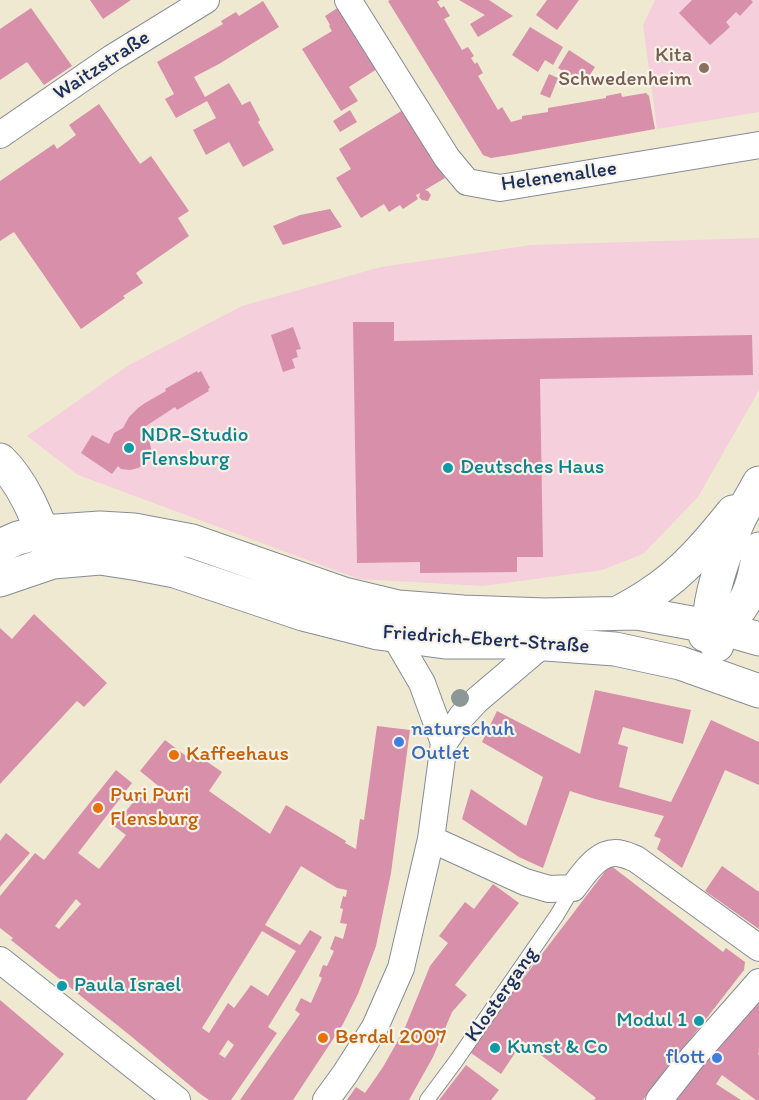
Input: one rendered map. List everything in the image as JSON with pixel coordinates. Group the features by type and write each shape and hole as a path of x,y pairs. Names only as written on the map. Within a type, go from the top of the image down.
{"main road":[{"path":"0,460 13,475 25,495 20,539 53,562"},
{"path":"618,613 650,594 679,571 709,542 759,482"},
{"path":"755,690 722,653 713,629 710,608 716,581 737,522 759,482"},
{"name":"Friedrich-Ebert-Straße","path":"20,539 100,528 134,530 192,541 344,594 398,607 544,615 618,613 651,615 759,639"},
{"path":"615,649 669,645 687,641 713,629 738,613 750,591 759,549"},
{"name":"Friedrich-Ebert-Straße","path":"2,579 53,562 99,558 175,571 303,614 378,633 445,642 518,642 615,649 680,663 755,690"}],"street":[{"name":"Waitzstraße","path":"0,135 112,58 206,0"},
{"name":"Helenenallee","path":"348,0 447,158 467,182 500,188 759,145"},
{"path":"344,594 377,617 394,635 422,683 444,743"},
{"path":"326,1100 375,1027 401,968 431,839 444,743 462,716 477,700 543,644"},
{"path":"431,839 525,882 549,889 573,888"},
{"name":"Klostergang","path":"573,888 596,860 608,853 621,853 636,859 759,948"},
{"path":"0,960 177,1100"},
{"path":"659,1100 693,1057 759,982"}],"lane":[{"name":"Klostergang","path":"427,1100 557,915 573,888"}],"shaded area":[{"name":"Kita Schwedenheim","path":"655,0 759,0 759,112 657,129 643,25"},
{"path":"759,238 759,389 698,497 643,554 602,570 483,586 359,579 78,475 27,436 129,365 242,306 381,267 531,245"}],"building":[{"path":"90,0 131,0 103,19"},
{"path":"440,0 437,2 441,8 444,6 450,16 444,19 462,50 468,47 474,56 471,58 475,64 477,62 483,73 478,76 498,110 502,107 511,122 522,119 522,116 548,112 548,108 606,98 606,96 621,93 622,97 646,93 649,96 655,129 491,158 483,155 388,1"},
{"path":"459,0 489,0 513,16 478,37 470,24 485,15"},
{"path":"547,0 579,0 557,30 536,15"},
{"path":"692,0 751,0 753,2 740,16 736,12 726,22 730,27 710,45 679,13"},
{"path":"263,1 279,27 194,77 205,97 229,83 242,105 250,101 260,120 258,122 274,150 243,167 229,142 206,155 193,130 216,118 207,101 176,118 165,99 174,94 157,62 223,24 221,21 236,12 239,16"},
{"path":"339,7 377,69 349,87 358,101 341,111 302,49 332,31 325,16"},
{"path":"31,8 72,66 44,85 27,62 0,80 0,29"},
{"path":"530,27 563,47 553,65 545,60 538,72 512,55"},
{"path":"569,50 595,67 584,84 558,68"},
{"path":"549,74 558,78 550,98 540,94"},
{"path":"99,104 140,164 151,156 189,211 178,218 189,236 136,273 143,283 81,329 14,232 0,241 0,181 54,144 57,149 76,135 69,125"},
{"path":"350,110 357,122 340,132 333,121"},
{"path":"403,110 445,178 425,190 431,195 428,201 419,197 420,193 416,195 418,199 403,209 400,205 389,212 384,204 361,218 336,178 351,169 339,149"},
{"path":"330,209 342,227 283,245 273,226 300,215"},
{"name":"Deutsches Haus","path":"353,322 394,322 394,341 752,335 753,375 540,379 543,557 517,557 517,572 420,573 420,562 357,563"},
{"path":"293,327 301,349 296,350 298,357 292,359 295,368 283,372 271,335"},
{"path":"197,371 198,373 201,371 210,388 209,391 177,410 175,407 146,426 142,431 149,440 151,448 150,456 145,464 130,470 121,469 118,466 112,474 81,453 92,435 109,444 114,433 123,428 138,408"},
{"path":"34,614 107,683 84,707 77,701 0,784 0,628 12,639"},
{"path":"595,690 691,710 683,744 623,727 618,744 628,747 619,787 671,802 711,720 759,742 759,785 725,770 682,868 657,849 661,839 654,836 664,816 570,791 543,868 519,857 462,819 471,789 526,826 543,777 482,742 497,711 580,754"},
{"path":"377,726 410,730 391,873 376,946 358,994 343,1024 293,1100 240,1100 300,1014 295,1010 301,998 311,1003 322,978 319,976 323,965 327,966 334,951 330,949 335,936 343,939 347,924 340,923 343,909 340,908 347,890 337,888 301,866 265,925 300,945 310,930 322,937 268,1027 277,1033 231,1100 209,1100 199,1093 11,940 13,938 0,928 0,896 35,853 44,860 116,770 132,783 78,853 99,869 126,835 114,826 139,795 150,804 162,789 140,771 165,740 186,756 190,750 222,772 209,791 270,834 286,805 356,849 360,819 364,820","holes":["76,899 81,904 59,929 55,926","262,931 296,951 268,996 251,985 234,1008 228,1003 209,1033 202,1028","228,1040 234,1045 225,1058 219,1054"]},
{"path":"6,833 30,853 0,887 0,841"},
{"path":"610,865 723,952 726,948 745,962 744,970 643,1100 594,1100 596,1098 523,1041 501,1074 471,1053 493,1018"},
{"path":"722,866 759,892 759,929 705,891"},
{"path":"493,884 519,903 455,985 467,995 452,1012 433,1057 409,1100 347,1100 356,1087 365,1093 404,1030 430,966 448,943 439,936 465,902 474,909"},
{"path":"0,1000 64,1054 26,1100 0,1100"},
{"path":"759,1001 759,1100 722,1075 716,1084 741,1100 671,1100"},
{"path":"466,1065 499,1090 491,1100 439,1100"}],"place":[{"name":"Kita Schwedenheim","path":"704,68"},
{"name":"NDR-Studio Flensburg","path":"129,448"},
{"name":"Deutsches Haus","path":"448,468"},
{"name":"naturschuh Outlet","path":"399,742"},
{"name":"Kaffeehaus","path":"174,755"},
{"name":"Puri Puri Flensburg","path":"98,808"},
{"name":"Paula Israel","path":"62,986"},
{"name":"Modul 1","path":"699,1021"},
{"name":"Berdal 2007","path":"323,1038"},
{"name":"Kunst & Co","path":"495,1048"},
{"name":"flott","path":"717,1058"}]}
